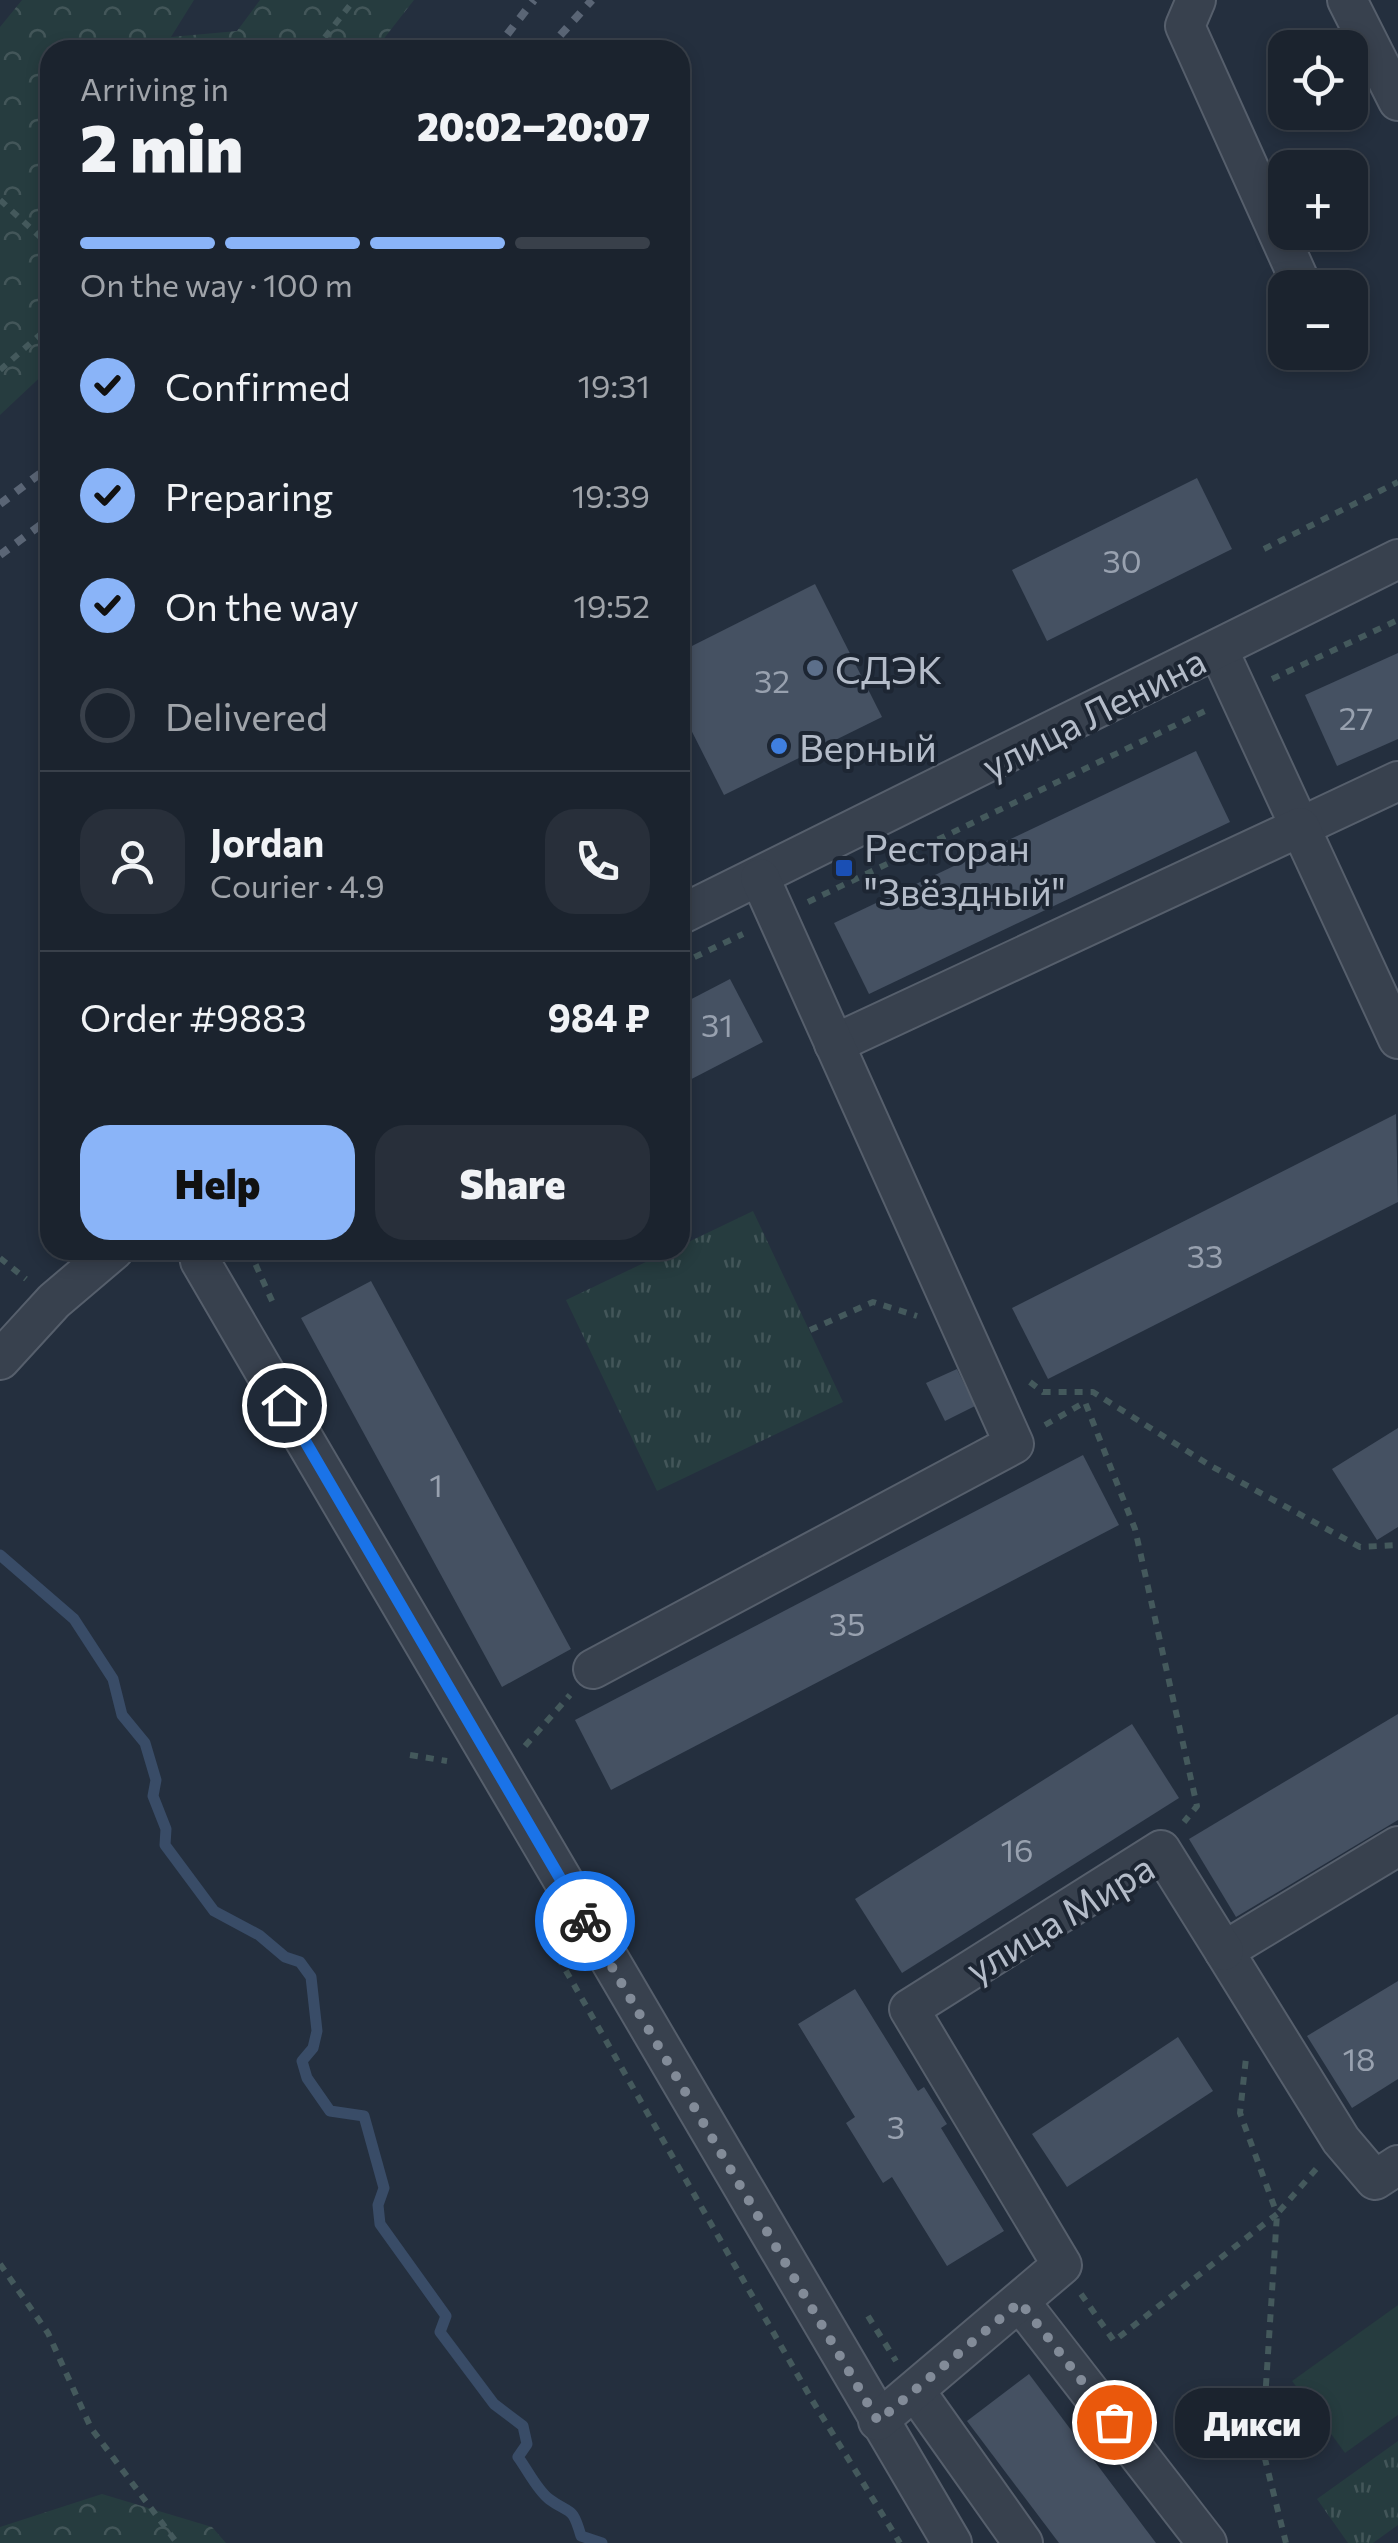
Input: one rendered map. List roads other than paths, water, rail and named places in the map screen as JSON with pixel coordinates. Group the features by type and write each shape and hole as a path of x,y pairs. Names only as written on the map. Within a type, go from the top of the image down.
{"street":[{"path":"1196,0 1185,26 1295,270"},
{"path":"1347,0 1398,101"},
{"name":"улица Ленина","path":"690,911 1398,559"},
{"path":"1218,649 1398,1038"},
{"path":"834,1044 1398,781"},
{"path":"593,1669 1014,1444 760,878"},
{"path":"0,1360 54,1301 102,1260"},
{"path":"200,1260 952,2543"},
{"path":"1224,1951 1398,1846"},
{"name":"улица Мира","path":"1020,2302 1062,2265 909,2008 1161,1850 1341,2140 1375,2180 1398,2165"},
{"path":"878,2421 1020,2302 1207,2543"},
{"path":"916,2392 1023,2543"}],"waterway":[{"path":"0,1555 74,1619 113,1679 122,1715 145,1743 156,1780 153,1796 166,1829 165,1845 214,1911 259,1935 285,1957 300,1962 311,1977 317,2031 313,2048 302,2061 307,2078 330,2111 364,2116 384,2188 378,2205 380,2224 446,2316 440,2332 494,2404 523,2426 527,2444 518,2457 536,2485 572,2514 581,2536 602,2543"}],"railway":[{"path":"503,40 534,0"},
{"path":"556,40 592,0"},
{"path":"0,504 40,474"},
{"path":"0,555 40,525"}],"place":[{"name":"СДЭК","path":"815,668"},
{"name":"Верный","path":"779,746"},
{"name":"Ресторан \"Звёздный\"","path":"844,868"},
{"name":"Дикси","path":"1114,2422"}]}
